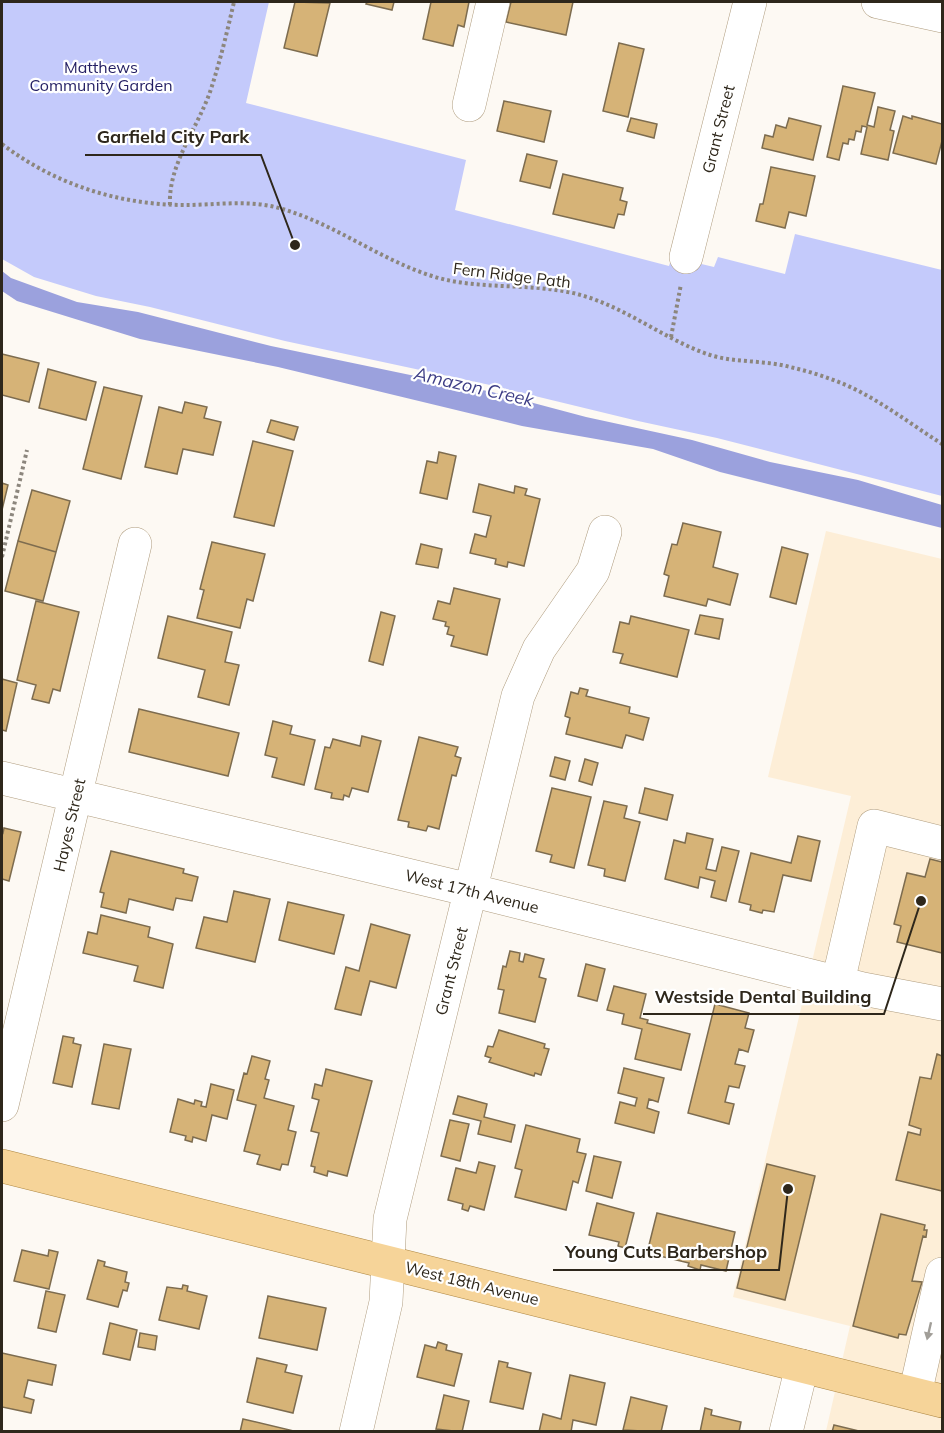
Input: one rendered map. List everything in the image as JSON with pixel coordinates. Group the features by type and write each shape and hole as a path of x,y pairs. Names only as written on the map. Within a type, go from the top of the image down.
{"main road":[{"name":"West 18th Avenue","path":"2,1166 928,1398"}],"street":[{"path":"469,105 492,2"},
{"name":"Grant Street","path":"686,257 750,2"},
{"path":"878,2 942,16"},
{"name":"Grant Street","path":"356,1431 386,1302 390,1219 518,696 539,649 593,571 605,532"},
{"name":"Hayes Street","path":"2,1105 135,544"},
{"name":"West 17th Avenue","path":"2,778 470,890 863,989 942,1004"},
{"path":"838,982 873,826 942,843"},
{"path":"928,1398 942,1274"},
{"path":"786,1431 802,1366"}],"path":[{"path":"170,205 169,189 210,91 234,2"},
{"name":"Fern Ridge Path","path":"2,144 32,166 68,183 104,195 170,205 252,204 275,207 306,218 407,267 434,277 464,283 536,287 569,292 604,303 710,355 787,366 823,376 864,393 942,444"},
{"path":"671,337 686,257"},
{"path":"2,557 27,450"}],"shaded area":[{"path":"2,271 11,278 77,302 138,312 271,346 492,392 586,417 692,440 770,462 858,480 942,505 942,528 720,472 653,449 522,426 278,367 140,339 17,301 2,291"},
{"path":"826,531 942,559 942,1431 826,1431 850,1326 733,1297 851,796 768,777"}],"green space":[{"name":"Matthews Community Garden","path":"2,2 269,2 246,103 466,160 455,210 669,266 672,257 714,267 718,257 785,274 795,234 942,270 942,496 717,438 96,296 34,277 2,259"}],"building":[{"path":"295,2 330,3 317,56 284,48"},
{"path":"367,2 394,2 392,10 366,4"},
{"path":"431,2 469,2 464,27 458,25 453,46 423,39"},
{"path":"511,2 573,2 566,35 506,22"},
{"path":"619,43 644,49 628,117 603,111"},
{"path":"843,86 875,93 867,125 874,127 878,107 895,111 890,130 894,131 888,160 861,154 867,127 862,126 861,132 856,131 854,140 849,139 848,144 843,143 839,160 827,157"},
{"path":"504,101 551,111 544,142 497,131"},
{"path":"903,116 912,119 912,116 942,124 942,141 936,164 893,153"},
{"path":"631,118 657,124 654,138 627,131"},
{"path":"789,118 821,126 813,160 762,148 765,135 773,137 776,125 786,128"},
{"path":"527,154 557,161 550,188 520,181"},
{"path":"771,167 815,176 806,216 789,212 785,228 756,221 760,204 763,204"},
{"path":"563,174 623,188 620,200 627,202 624,215 618,214 614,228 553,214"},
{"path":"2,354 39,363 29,402 2,395"},
{"path":"48,369 96,382 86,420 39,408"},
{"path":"104,387 142,396 121,479 83,469"},
{"path":"185,402 207,407 204,418 221,422 213,455 183,449 177,474 145,467 159,407 182,413"},
{"path":"271,420 298,427 294,440 267,432"},
{"path":"253,441 293,451 274,526 234,517"},
{"path":"439,452 456,456 447,499 420,493 427,461 437,463"},
{"path":"2,483 8,485 2,510"},
{"path":"479,484 514,493 515,486 527,489 525,495 540,499 524,566 508,562 507,567 495,564 496,559 470,553 475,534 486,537 491,516 473,512"},
{"path":"32,490 70,501 56,552 18,541"},
{"path":"683,523 721,532 713,567 738,574 730,605 708,599 706,606 664,596 669,576 664,574 672,544 677,545"},
{"path":"18,541 56,552 43,601 5,591"},
{"path":"212,542 265,554 253,601 247,599 240,628 197,618 204,590 200,589"},
{"path":"421,544 442,549 438,568 416,564"},
{"path":"782,547 808,554 796,604 770,597"},
{"path":"454,588 500,599 487,655 451,646 454,636 447,634 449,627 445,626 446,622 433,619 438,601 450,604"},
{"path":"36,601 79,612 60,691 53,689 49,703 32,699 36,685 17,680"},
{"path":"381,612 395,616 383,665 369,661"},
{"path":"700,615 723,619 719,639 695,634"},
{"path":"168,616 232,632 225,662 239,665 229,705 198,697 205,670 158,658"},
{"path":"631,616 689,630 677,677 620,663 623,654 613,652 620,622 629,624"},
{"path":"2,679 17,683 6,731 2,730"},
{"path":"580,688 588,690 586,696 630,707 629,713 649,718 643,740 626,735 622,748 566,734 570,718 565,716 571,692 578,694"},
{"path":"139,709 239,733 228,776 129,752"},
{"path":"273,721 292,726 290,734 315,740 304,785 272,777 277,758 265,755"},
{"path":"362,736 381,741 368,792 352,788 349,797 344,795 343,800 331,798 332,793 315,789 325,747 330,748 333,739 360,746"},
{"path":"419,737 458,747 455,756 461,758 456,776 452,775 439,829 428,826 426,831 408,827 409,822 398,820"},
{"path":"555,757 570,761 565,780 550,776"},
{"path":"585,759 598,763 592,785 579,781"},
{"path":"552,788 591,797 574,868 550,862 552,855 536,851"},
{"path":"645,788 673,795 667,820 639,813"},
{"path":"604,801 627,806 624,818 640,822 625,881 604,876 605,869 588,865"},
{"path":"4,828 21,832 9,881 2,879 2,832"},
{"path":"687,833 713,839 706,869 716,871 722,847 739,851 726,901 711,897 715,881 700,877 698,888 665,879 674,840 685,843"},
{"path":"798,836 820,841 811,881 783,875 774,912 763,910 762,913 750,910 751,905 739,902 751,853 791,863"},
{"path":"111,851 184,869 183,873 198,877 192,901 176,898 173,910 129,899 126,913 101,907 104,893 100,892"},
{"path":"930,859 942,862 942,953 897,942 901,926 894,924 907,873 925,877"},
{"path":"234,891 270,899 255,962 196,948 204,917 227,922"},
{"path":"288,902 344,915 334,954 279,940"},
{"path":"101,915 150,927 148,937 173,944 163,988 134,981 138,966 83,953 88,932 97,934"},
{"path":"371,924 410,935 396,988 370,981 361,1015 335,1009 346,967 359,971"},
{"path":"510,951 520,953 519,961 523,962 525,954 544,959 539,977 546,979 535,1022 499,1013 504,990 498,989 503,966 506,967"},
{"path":"586,964 605,969 597,1001 578,996"},
{"path":"614,986 646,994 640,1018 648,1020 647,1023 690,1034 681,1070 635,1059 642,1029 622,1024 624,1014 607,1010"},
{"path":"715,1004 749,1013 745,1028 754,1030 748,1052 739,1049 735,1064 745,1066 739,1088 729,1086 725,1102 734,1104 729,1124 688,1113"},
{"path":"499,1030 545,1044 544,1048 549,1049 541,1075 535,1073 534,1076 489,1062 491,1058 485,1056 488,1046 493,1047"},
{"path":"63,1036 74,1038 73,1043 81,1045 72,1087 53,1083"},
{"path":"104,1044 131,1049 119,1109 92,1104"},
{"path":"937,1054 942,1056 942,1191 896,1180 908,1132 920,1135 921,1129 909,1125 920,1077 931,1079"},
{"path":"252,1056 270,1061 265,1079 269,1080 264,1098 294,1106 288,1130 296,1132 288,1165 282,1164 280,1170 257,1164 260,1155 244,1151 256,1105 237,1100 244,1073 247,1074"},
{"path":"624,1068 664,1078 658,1102 649,1099 647,1108 659,1112 654,1133 615,1123 620,1102 635,1106 637,1098 618,1093"},
{"path":"326,1069 372,1081 347,1176 328,1171 327,1176 314,1172 315,1167 311,1166 319,1133 311,1131 319,1100 312,1098 315,1084 322,1086"},
{"path":"211,1084 234,1090 227,1119 212,1115 206,1141 193,1137 192,1142 185,1140 186,1136 170,1132 178,1099 194,1104 195,1100 202,1102 201,1106 206,1107"},
{"path":"458,1096 487,1104 484,1117 515,1125 511,1142 478,1134 481,1121 453,1114"},
{"path":"450,1120 469,1124 460,1161 441,1156"},
{"path":"526,1125 580,1139 577,1152 586,1154 578,1183 573,1181 566,1210 515,1197 522,1170 515,1168"},
{"path":"594,1156 621,1162 612,1198 586,1191"},
{"path":"479,1162 495,1166 484,1210 470,1206 468,1211 462,1209 463,1204 448,1200 456,1168 476,1173"},
{"path":"767,1164 815,1176 785,1300 737,1288"},
{"path":"597,1203 634,1213 625,1248 618,1246 619,1242 589,1235"},
{"path":"657,1213 735,1232 726,1271 701,1265 700,1270 688,1266 689,1263 647,1253"},
{"path":"881,1214 925,1225 924,1230 927,1230 926,1237 923,1236 912,1281 922,1282 906,1335 899,1334 898,1338 853,1326"},
{"path":"22,1250 48,1256 49,1250 58,1252 49,1289 14,1281"},
{"path":"98,1260 105,1262 104,1266 127,1272 125,1282 129,1283 127,1291 123,1290 118,1307 87,1299"},
{"path":"183,1285 188,1286 187,1291 207,1296 199,1329 159,1320 167,1287 182,1289"},
{"path":"46,1291 65,1295 56,1332 38,1328"},
{"path":"268,1296 326,1308 317,1350 259,1338"},
{"path":"110,1323 137,1330 130,1360 103,1354"},
{"path":"140,1333 157,1336 155,1350 138,1347"},
{"path":"438,1342 447,1345 446,1350 462,1354 454,1386 417,1377 425,1345 436,1348"},
{"path":"2,1353 56,1365 52,1385 28,1380 24,1397 34,1400 31,1413 2,1407"},
{"path":"257,1358 287,1365 285,1372 302,1376 293,1413 247,1402"},
{"path":"499,1361 508,1363 507,1367 531,1373 523,1409 490,1402"},
{"path":"570,1375 605,1383 596,1425 573,1420 571,1432 539,1432 543,1414 561,1419"},
{"path":"444,1395 469,1401 462,1432 436,1429"},
{"path":"631,1397 667,1406 661,1432 623,1430"},
{"path":"705,1408 712,1410 711,1415 741,1422 739,1432 700,1432"},
{"path":"243,1419 294,1431 294,1432 240,1432"},
{"path":"834,1425 863,1432 832,1432"}],"place":[{"name":"Garfield City Park","path":"295,245"},
{"name":"Westside Dental Building","path":"921,901"},
{"name":"Young Cuts Barbershop","path":"788,1189"}],"water label":[{"name":"Amazon Creek","path":"474,387"}]}
